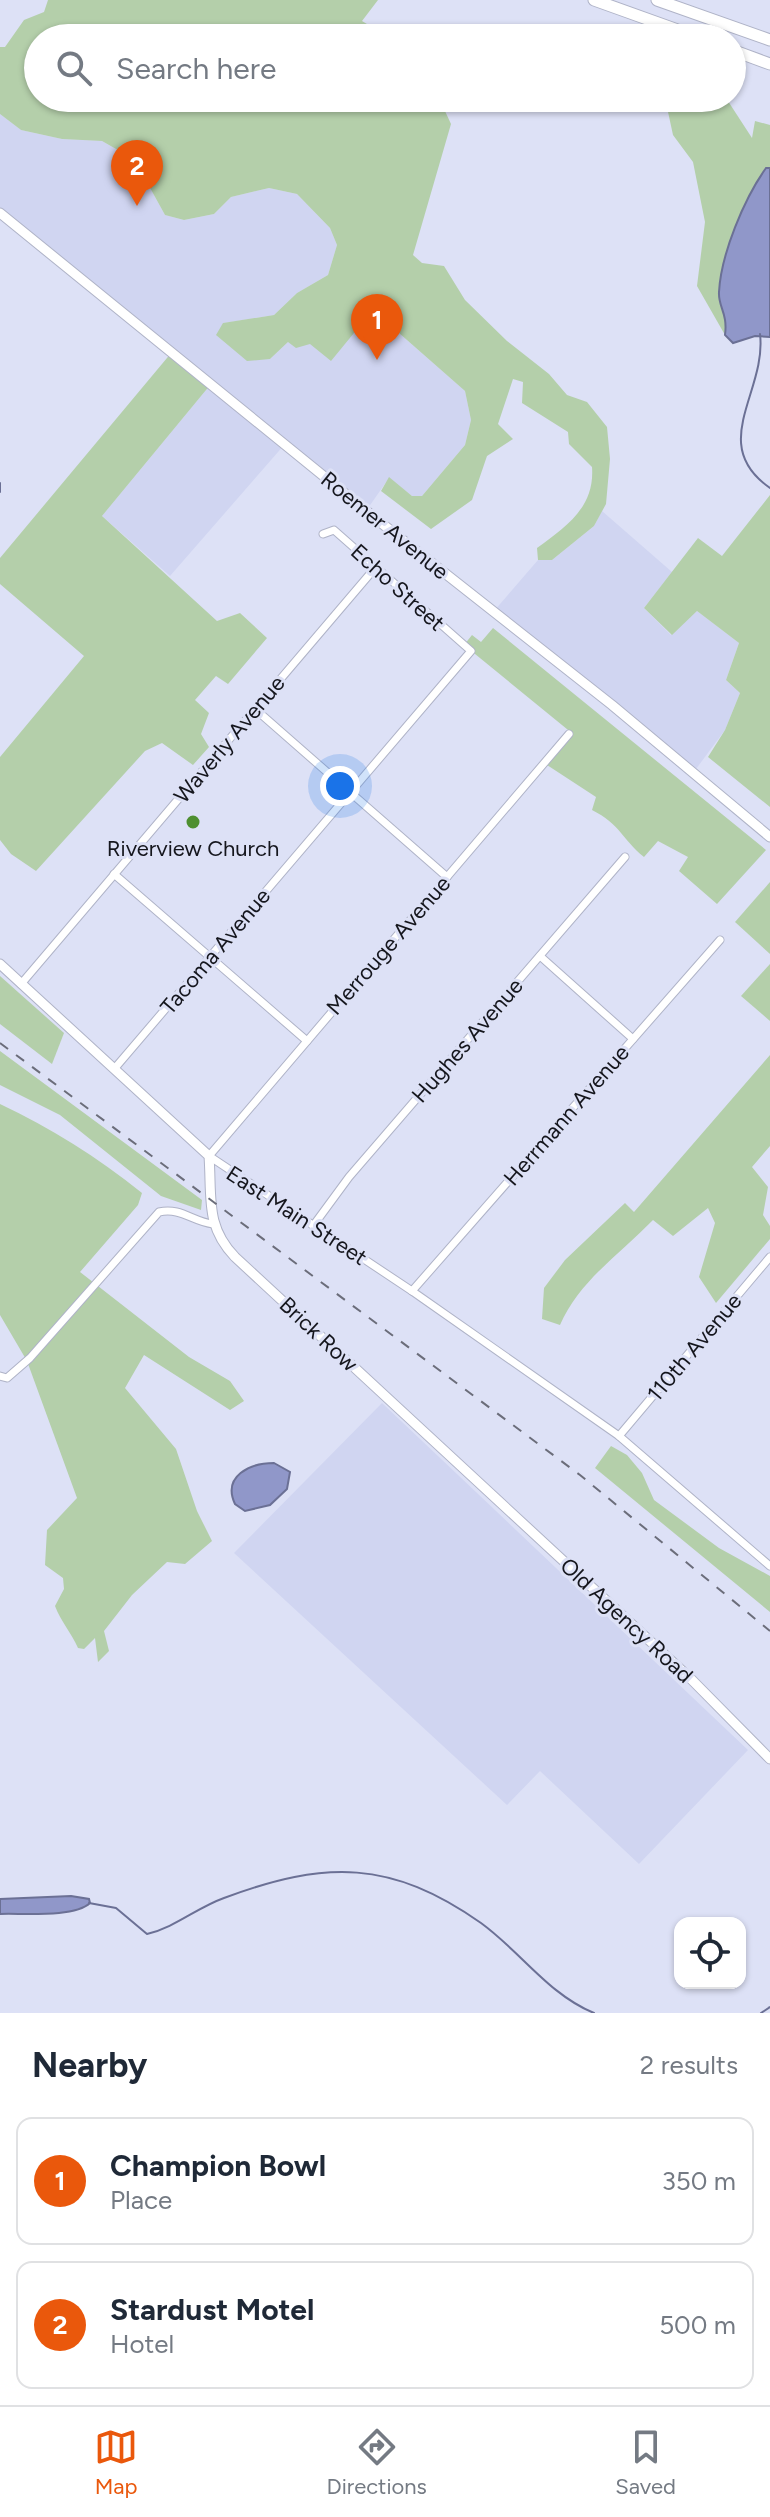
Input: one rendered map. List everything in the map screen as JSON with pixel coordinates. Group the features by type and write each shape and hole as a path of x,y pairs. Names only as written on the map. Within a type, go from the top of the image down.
{"highway":[{"path":"594,0 661,24"},
{"path":"657,0 725,24"},
{"path":"746,32 770,40"},
{"path":"746,55 770,64"}],"street":[{"name":"Roemer Avenue","path":"0,213 612,705 770,837"},
{"name":"Echo Street","path":"323,534 334,530 471,651"},
{"name":"Waverly Avenue","path":"21,984 375,568"},
{"name":"Tacoma Avenue","path":"115,1068 471,651"},
{"path":"255,709 447,877"},
{"name":"Merrouge Avenue","path":"209,1156 569,734"},
{"name":"Hughes Avenue","path":"313,1226 349,1177 625,857"},
{"path":"114,874 307,1041"},
{"name":"Herrmann Avenue","path":"412,1291 720,940"},
{"path":"540,956 633,1039"},
{"name":"East Main Street","path":"0,964 209,1156 412,1291 619,1436 770,1566"},
{"path":"0,1376 7,1378 30,1358 159,1212 171,1209 199,1223 213,1224 209,1156"},
{"name":"Brick Row","path":"213,1224 218,1239 235,1257 482,1484"},
{"name":"110th Avenue","path":"619,1436 770,1257"},
{"name":"Old Agency Road","path":"482,1484 770,1759"}],"shaded area":[{"path":"0,114 21,130 62,139 102,141 130,157 140,157 156,176 149,186 165,215 184,220 214,214 231,197 269,188 297,194 330,228 337,245 328,275 297,293 274,315 224,323 270,359 288,342 363,322 391,326 465,391 471,420 465,445 422,496 412,496 389,478 366,511 285,444 170,576 102,516 211,384 0,213"},
{"path":"602,511 672,572 644,608 671,635 697,611 739,643 726,680 740,693 725,730 693,773 494,611 538,560 552,560 594,526"},
{"path":"382,1403 748,1750 639,1864 540,1771 507,1805 234,1553"}],"green space":[{"path":"48,0 378,0 362,21 367,24 24,24 24,112 445,112 451,124 413,255 422,263 444,266 465,300 507,341 549,374 567,395 587,402 607,427 610,459 606,504 594,526 552,560 538,560 537,548 568,524 584,505 592,481 592,467 569,444 568,432 522,403 523,382 513,379 498,424 513,439 487,456 472,500 431,529 381,491 389,477 412,496 422,496 465,445 471,420 465,391 391,326 363,322 331,361 310,344 296,348 288,342 270,359 247,361 216,335 223,323 274,315 297,293 328,275 337,245 330,228 297,194 269,188 231,197 214,214 184,220 165,215 149,186 156,175 140,157 130,157 102,141 62,139 21,130 0,114 0,47 5,47 24,20 44,12"},
{"path":"668,112 735,112 752,138 755,121 770,125 770,168 765,168 724,259 719,292 725,335 697,286 705,222 693,162 673,135"},
{"path":"172,352 211,384 102,516 217,621 240,613 267,638 228,684 216,676 195,700 209,713 201,734 209,747 193,765 162,743 145,751 36,871 11,854 0,840 0,757 84,656 0,584 0,558"},
{"path":"770,495 770,807 708,757 725,730 740,693 726,680 739,643 697,611 672,635 644,608 698,538 722,556"},
{"path":"493,628 766,850 717,904 679,871 688,857 658,841 644,857 615,826 592,810 596,797 547,765 573,734 464,645 472,635 481,642"},
{"path":"770,882 770,954 735,922"},
{"path":"770,964 770,1021 741,996"},
{"path":"0,976 64,1033 52,1064 0,1024"},
{"path":"0,1051 202,1200 201,1210 161,1196 60,1115 0,1085"},
{"path":"770,1055 770,1146 752,1167 768,1187 763,1215 770,1226 770,1239 716,1303 699,1277 715,1223 708,1208 673,1236 653,1220 589,1281 560,1325 542,1319 544,1288 565,1260 625,1203 634,1212"},
{"path":"0,1104 73,1144 142,1193 138,1205 80,1272 189,1357 230,1381 244,1401 230,1410 144,1355 125,1388 176,1449 197,1511 212,1541 185,1564 167,1562 132,1595 104,1631 109,1651 98,1662 95,1638 84,1649 78,1648 55,1606 64,1589 63,1578 45,1565 47,1530 77,1498 27,1361 0,1315"},
{"path":"611,1446 627,1455 642,1473 654,1500 719,1548 770,1576 770,1612 595,1468"}],"water":[{"path":"766,168 770,168 770,337 755,336 733,343 725,335 719,297 724,261 735,227"},
{"path":"274,1463 290,1472 287,1489 270,1505 245,1511 235,1504 232,1486 235,1479 256,1465"},
{"path":"71,1896 89,1899 90,1903 60,1913 0,1914 0,1899"}],"waterway":[{"path":"760,334 760,355 741,435 743,454 752,471 770,488"},
{"path":"0,483 0,492"},
{"path":"89,1903 116,1908 147,1934 224,1898 295,1877 326,1873 387,1877 448,1902 481,1923 549,1984 594,2013"},
{"path":"761,2013 770,2007"}],"railway":[{"path":"0,1043 580,1475 770,1631"}],"place":[{"name":"Stardust Motel","path":"137,206"},
{"name":"Champion Bowl","path":"377,360"},
{"name":"Riverview Church","path":"193,822"}]}
